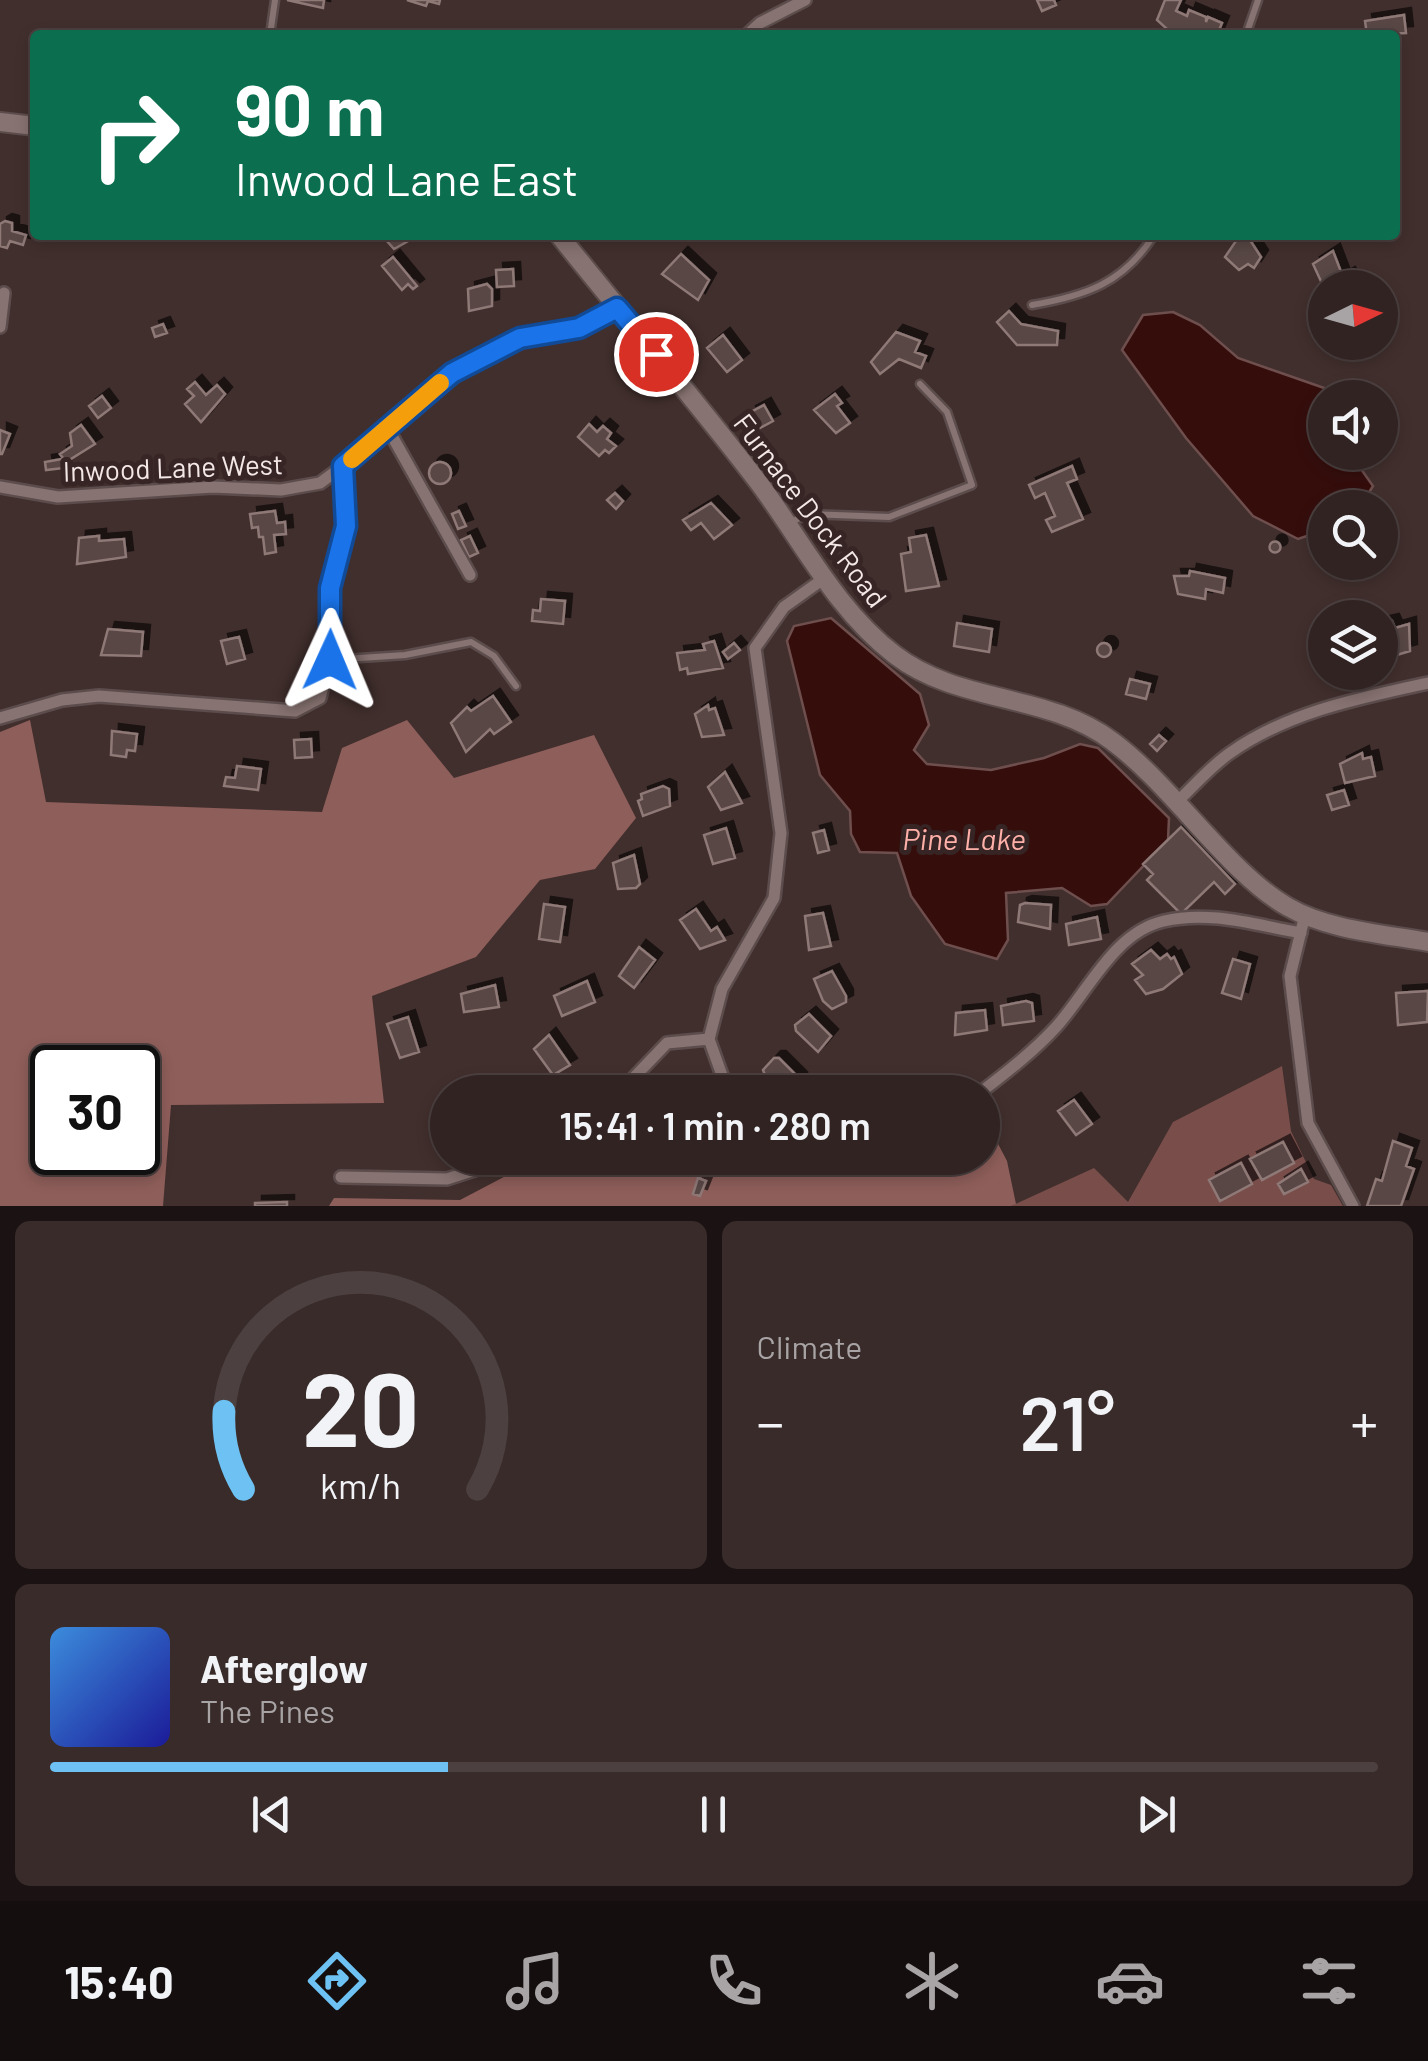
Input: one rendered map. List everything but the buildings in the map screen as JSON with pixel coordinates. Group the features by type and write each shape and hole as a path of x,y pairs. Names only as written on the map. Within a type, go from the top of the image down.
{"street":[{"path":"752,30 805,0"},
{"path":"0,122 30,125"},
{"name":"Furnace Dock Road","path":"566,240 788,523 860,624 908,664 950,684 1079,721 1114,742 1303,924 1428,942"},
{"path":"0,326 4,293"},
{"name":"Inwood Lane West","path":"0,487 58,498 212,487 281,490 320,482 469,364 520,338 579,328 617,308"},
{"path":"387,427 470,575"},
{"path":"0,718 62,700 99,696 295,711 320,698 330,660 330,588 346,526 343,466"},
{"path":"722,1075 708,1039 722,989 774,898 780,833 755,648 784,607 826,577"},
{"path":"1178,800 1229,754 1292,719 1356,698 1428,683"},
{"path":"1000,1076 1050,1034 1112,954 1138,930 1164,920 1195,917 1303,924 1290,976 1308,1123 1353,1206"},
{"path":"638,1075 667,1043 708,1039"},
{"path":"342,1177 447,1179 459,1175"}],"lane":[{"path":"271,30 274,0"},
{"path":"1248,30 1258,0"},
{"path":"1032,305 1099,290 1122,275 1150,240"},
{"path":"788,523 808,514 888,517 972,486 947,412 920,384"},
{"path":"330,660 405,655 471,642 494,656 516,686"}],"shaded area":[{"path":"30,720 46,802 322,812 342,748 407,720 454,778 594,735 636,818 595,869 540,880 476,957 372,996 384,1103 171,1105 163,1206 0,1206 0,732"},
{"path":"1282,1066 1291,1131 1314,1179 1331,1185 1343,1206 1011,1206 1094,1168 1128,1202 1173,1122"},
{"path":"1000,1148 1007,1161 1016,1204 329,1206 334,1198 460,1200 508,1175 1000,1175"}],"water":[{"path":"1173,312 1200,325 1238,358 1308,382 1308,470 1362,470 1373,486 1371,490 1308,490 1308,536 1298,539 1253,516 1186,438 1122,350 1143,315"},
{"name":"Pine Lake","path":"831,618 920,694 929,725 914,750 927,764 991,770 1044,758 1080,744 1098,748 1169,818 1168,840 1107,904 1091,906 1062,888 1006,893 1008,940 997,959 945,944 911,896 897,853 860,852 851,834 850,811 820,775 787,641 794,626"}],"slow traffic":[{"path":"352,459 440,383"}],"route":[{"path":"330,660 330,588 346,526 343,466 452,373 520,338 579,328 617,308 656,354"}]}
